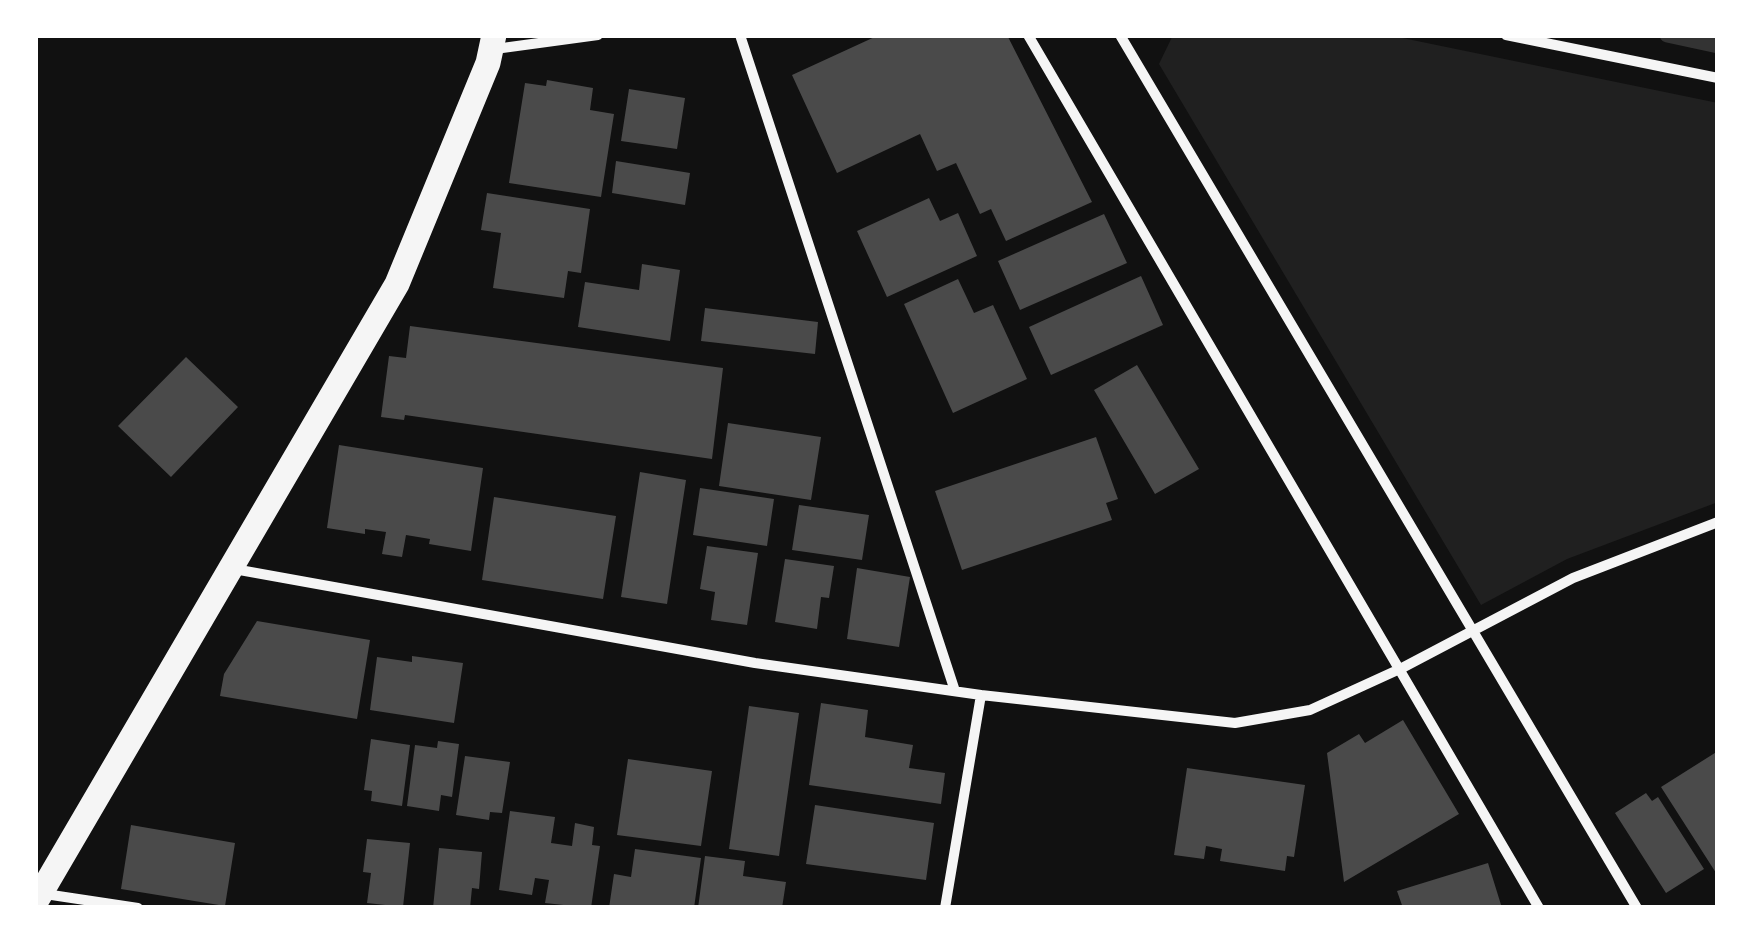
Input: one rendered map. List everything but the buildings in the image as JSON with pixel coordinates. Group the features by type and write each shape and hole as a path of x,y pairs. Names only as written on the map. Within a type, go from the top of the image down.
{"main road":[{"path":"39,898 397,284 492,42"}],"street":[{"path":"492,42 598,35"},
{"path":"740,35 955,691"},
{"path":"1028,35 1402,668 1539,908"},
{"path":"1120,35 1637,908"},
{"path":"1506,35 1718,78"},
{"path":"232,569 755,663 980,695 1235,723 1310,710 1402,668 1573,578 1718,522"},
{"path":"946,908 980,695"},
{"path":"39,898 138,908"}],"shaded area":[{"path":"1173,35 1388,35 1718,103 1718,502 1567,559 1481,605 1159,64"}],"waterway":[{"path":"1667,35 1718,46"}]}
